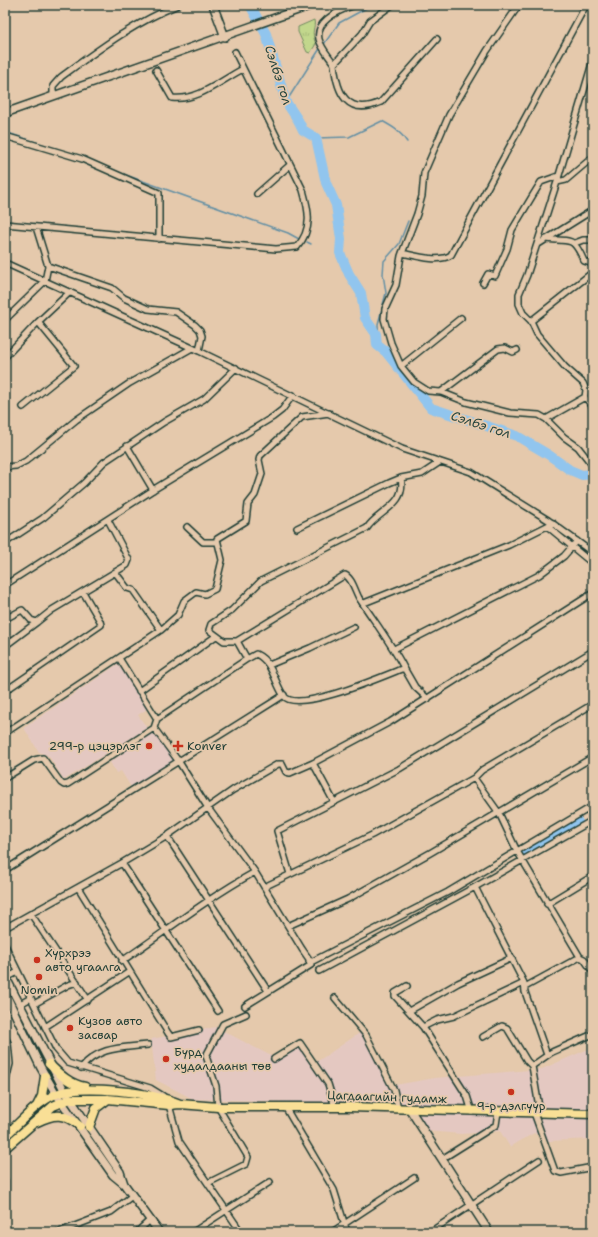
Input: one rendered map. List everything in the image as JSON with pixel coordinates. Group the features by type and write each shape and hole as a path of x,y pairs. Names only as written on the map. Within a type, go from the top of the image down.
{"main road":[{"path":"213,5 228,36"},
{"path":"5,114 312,5"},
{"path":"6,977 49,1064 64,1090 120,1172 124,1184 132,1196 159,1232"},
{"path":"5,994 45,1076 61,1102 80,1126 113,1176 124,1184"},
{"path":"49,1064 67,1080 77,1086 109,1095 96,1108 89,1126"},
{"path":"35,1108 42,1096 45,1076"},
{"path":"5,1136 35,1108 64,1090"},
{"name":"Цагдаагийн гудамж","path":"64,1090 218,1107 409,1108 472,1112 593,1114"},
{"name":"Цагдаагийн гудамж","path":"5,1148 53,1106 70,1099 109,1095"},
{"path":"409,1108 489,1232"},
{"path":"29,1126 55,1115 69,1117 80,1126"}],"street":[{"path":"53,96 53,86 61,77 132,28 162,11 178,5"},
{"path":"354,5 335,14 324,23 320,30 320,41 334,64 340,90 345,101 350,104 371,106 381,102 437,39"},
{"path":"334,64 362,34 370,21 392,5"},
{"path":"519,5 487,51 449,115 424,174 422,196 402,254 396,285 385,310 384,320 391,344 401,366 414,382 422,388 441,392 466,402 510,413 539,415 546,419 564,437 578,447 593,466"},
{"path":"402,254 434,258 446,258 451,255 586,5"},
{"path":"5,224 276,249 290,249 297,247 308,230 307,205 302,190 235,52"},
{"path":"593,60 558,179 537,245 519,294 519,304 522,313 531,321 537,334 565,367 586,386 585,397 593,407"},
{"path":"156,70 172,98 179,98 199,94 243,69"},
{"path":"5,136 82,159 159,193 160,239"},
{"path":"483,283 488,274 494,276 507,249 512,230 541,182 558,179 566,180 593,157"},
{"path":"257,194 290,165"},
{"path":"537,245 593,210"},
{"path":"5,320 45,281 48,266 36,227"},
{"path":"546,239 575,243 583,240 593,240"},
{"path":"575,243 584,260 593,264"},
{"path":"5,263 199,350 402,449 462,468 553,523 593,553"},
{"path":"48,266 112,288 124,298 148,308 176,312 200,330 202,336 199,350"},
{"path":"531,321 593,272"},
{"path":"5,358 38,322 70,292"},
{"path":"401,366 461,318"},
{"path":"23,407 74,366 38,322"},
{"path":"5,467 16,466 26,461 76,420 130,383 192,348"},
{"path":"441,392 498,349 505,348 513,352 518,350"},
{"path":"5,543 43,518 84,484 104,462 127,446 204,399 236,368"},
{"path":"5,585 108,520 152,490 274,417 282,410 293,395"},
{"path":"546,419 585,397"},
{"path":"5,733 161,630 178,615 184,601 196,592 205,594 215,589 222,560 217,542 220,536 246,521 248,504 255,495 262,474 260,456 302,417 329,413"},
{"path":"127,446 152,490"},
{"path":"297,528 401,478 422,474 440,462"},
{"path":"401,478 402,485 397,500 392,507 374,519 361,532 261,581 232,610 211,624 209,630 224,641 237,641 344,575 348,578 394,649 415,687 428,699"},
{"path":"5,646 52,610 127,566 130,561 108,520"},
{"path":"364,603 509,545 553,523"},
{"path":"547,526 593,564"},
{"path":"187,527 203,542 217,542"},
{"path":"394,649 491,601 539,575 552,566 576,541"},
{"path":"116,572 127,588 133,590 161,630"},
{"path":"5,691 101,625 83,592"},
{"path":"5,928 78,889 168,836 233,790 280,762 288,774 313,763 373,732 428,699 593,593"},
{"path":"5,619 22,610 31,620 37,622"},
{"path":"269,665 310,648 354,627"},
{"path":"139,691 216,636"},
{"path":"237,641 247,658"},
{"path":"290,874 277,831 399,768 593,651"},
{"path":"5,778 34,760 43,758 61,783 64,785 68,784 154,728 157,719 247,658 256,654 269,665 284,695 293,701 320,698 359,686 404,668"},
{"path":"119,658 157,719"},
{"path":"5,870 284,695"},
{"path":"264,887 372,835 474,778 482,770 593,704"},
{"path":"154,728 179,762 208,808 255,872 311,965 245,1006"},
{"path":"288,926 348,899 499,813 593,757"},
{"path":"313,763 334,802"},
{"path":"474,778 499,813 522,860 547,904 580,956 584,959 593,972"},
{"path":"309,960 314,961 448,892 593,806"},
{"path":"319,971 475,887 593,820"},
{"path":"168,836 208,901 268,991"},
{"path":"122,863 218,1011"},
{"path":"122,961 231,885 255,872"},
{"path":"547,904 592,879"},
{"path":"475,887 512,958 524,985 525,992 547,1055"},
{"path":"78,889 157,1018 172,1037 199,1030"},
{"path":"31,914 88,1000"},
{"path":"5,945 56,1049 68,1063 150,1088 167,1102 179,1141 241,1232"},
{"path":"339,947 345,956"},
{"path":"423,1027 437,1020 454,1016 524,985 580,956"},
{"path":"409,1011 458,983 512,958"},
{"path":"6,977 18,972"},
{"path":"46,1027 129,972"},
{"path":"34,1004 68,985 77,982"},
{"path":"407,986 395,993 395,996 423,1027 467,1096 472,1112"},
{"path":"20,1004 31,998"},
{"path":"335,998 366,1035 394,1090 398,1108"},
{"path":"208,1183 246,1164 248,1161 248,1157 218,1107 216,1086 206,1056 223,1024 246,1014"},
{"path":"483,1037 502,1026 507,1028 527,1061 532,1066 537,1113 555,1171 561,1173 593,1167"},
{"path":"532,1066 547,1055 593,1034"},
{"path":"5,1037 10,1064 5,1084"},
{"path":"274,1059 300,1043 328,1084 334,1107"},
{"path":"81,1068 92,1057 106,1050 130,1045 148,1045"},
{"path":"285,1107 334,1190 341,1209 343,1225 347,1232"},
{"path":"442,1159 496,1125 498,1112"},
{"path":"430,1232 472,1206 539,1160"},
{"path":"332,1232 414,1178"},
{"path":"5,1181 5,1197"},
{"path":"193,1232 270,1182"},
{"path":"59,1232 111,1212 132,1196"},
{"path":"137,1232 150,1220"}],"shaded area":[{"path":"118,664 147,709 138,715 147,728 64,780 49,756 39,752 24,728"},
{"name":"299-р цэцэрлэг","path":"154,732 174,760 131,787 121,771 116,773 110,762"},
{"path":"216,1027 273,1057 301,1041 315,1063 361,1032 395,1085 435,1078 542,1069 593,1047 593,1139 549,1141 534,1133 510,1147 500,1131 461,1134 427,1131 411,1105 193,1099 156,1080 151,1039"}],"green space":[{"path":"314,20 313,36 316,44 310,53 307,52 298,32 298,27"}],"waterway":[{"name":"Сэлбэ гол","path":"250,5 266,34 286,102 303,130 316,138 326,183 336,205 341,239 340,253 349,274 361,293 365,318 376,334 377,345 386,352 431,408 517,436 549,455 570,470 582,475 593,474"},
{"path":"324,44 339,23 372,5"},
{"path":"286,102 321,47"},
{"name":"Сэлбэ гол","path":"316,138 349,137 382,121 390,125 402,135 407,142"},
{"path":"5,132 54,148"},
{"path":"112,170 288,233 299,239"},
{"name":"Сэлбэ гол","path":"386,352 379,341 378,324 386,293 383,274 384,261 399,244 408,221"},
{"path":"307,242 311,244"},
{"path":"524,853 578,822"},
{"path":"5,1026 11,1045 12,1063"},
{"path":"5,1091 11,1068"}],"place":[{"name":"299-р цэцэрлэг","path":"149,746"},
{"name":"Konver","path":"178,746"},
{"name":"Хүрхрээ авто угаалга","path":"37,960"},
{"name":"Nomin","path":"39,977"},
{"name":"Кузов авто засвар","path":"70,1028"},
{"name":"Бүрд худалдааны төв","path":"166,1059"},
{"name":"9-р дэлгүүр","path":"511,1092"}]}
